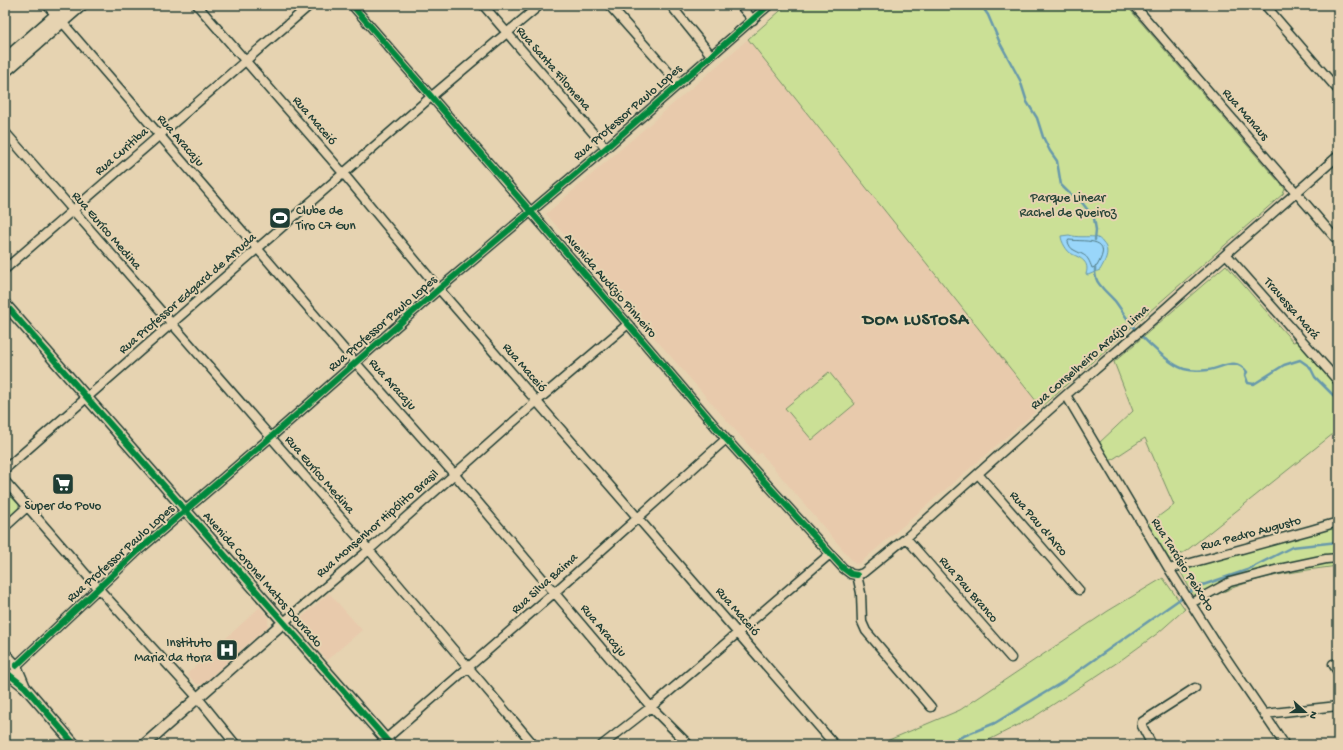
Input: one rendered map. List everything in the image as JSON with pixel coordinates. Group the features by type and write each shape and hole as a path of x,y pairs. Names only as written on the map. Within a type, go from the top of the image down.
{"main road":[{"path":"5,72 59,19 67,5"},
{"path":"5,59 59,19 82,5"},
{"name":"Avenida Coronel Matos Dourado","path":"5,304 284,622 385,743"},
{"name":"Rua Monsenhor Hipólito Brasil","path":"144,745 284,622"},
{"path":"5,654 16,666 25,687"},
{"path":"5,671 25,687 76,745"}],"street":[{"name":"Rua Aracaju","path":"47,5 356,363 455,475 651,707 689,745"},
{"name":"Rua Maceió","path":"197,5 343,173 439,289 739,632 835,745"},
{"name":"Rua Curitiba","path":"5,269 310,5"},
{"name":"Avenida Audízio Pinheiro","path":"352,5 726,439 843,568 851,574 857,575"},
{"name":"Rua Santa Filomena","path":"483,5 606,148"},
{"name":"Rua Professor Edgard de Arruda","path":"5,470 172,323 259,249 343,173 540,5"},
{"path":"609,5 679,84"},
{"path":"740,5 752,20"},
{"name":"Rua Professor Paulo Lopes","path":"16,666 98,588 186,510 439,289 606,148 769,5"},
{"name":"Rua Manaus","path":"1134,5 1338,241"},
{"path":"1265,5 1338,90"},
{"path":"672,8 711,55"},
{"name":"Rua Euríco Medina","path":"5,132 369,550 534,745"},
{"name":"Rua Conselheiro Araújo Lima","path":"857,575 863,573 906,538 1338,156"},
{"name":"Travessa Mará","path":"1226,254 1338,381"},
{"name":"Rua Monsenhor Hipólito Brasil","path":"284,622 455,475 537,401 628,324"},
{"name":"Rua Tarcísio Peixoto","path":"1066,395 1184,593 1285,745"},
{"name":"Rua Silva Baima","path":"385,743 726,439"},
{"name":"Rua Pau d'Arco","path":"978,474 1080,590"},
{"path":"5,481 98,588 198,698 236,745"},
{"path":"5,527 27,507"},
{"name":"Rua Pedro Augusto","path":"1169,569 1338,522"},
{"name":"Rua Pau Branco","path":"906,538 1011,658"},
{"path":"602,745 651,707 830,554"},
{"path":"1191,603 1230,582 1279,569 1326,559 1338,558"},
{"path":"857,575 862,622 866,631 931,707"},
{"path":"1333,664 1338,672"},
{"path":"1152,745 1141,724 1142,722 1195,688"},
{"path":"1264,714 1338,706"}],"shaded area":[{"path":"748,39 1041,407 860,563 855,564 761,453 757,455 546,214"},
{"path":"329,593 362,630 327,660 295,623"},
{"name":"Instituto Maria da Hora","path":"260,607 268,617 268,626 203,684 196,684 187,674"}],"green space":[{"name":"Parque Linear Rachel de Queiroz","path":"787,5 1126,5 1285,189 1283,194 1041,407 748,39"},
{"path":"1226,265 1293,342 1297,341 1338,387 1338,390 1336,390 1338,393 1338,430 1186,551 1170,560 1147,525 1174,505 1145,438 1110,461 1099,443 1133,411 1114,362"},
{"path":"829,372 855,404 812,440 785,408"},
{"path":"5,490 19,505 18,512 5,523"},
{"path":"1338,520 1338,566 1284,574 1249,582 1231,588 1199,605 1178,567"},
{"path":"1163,578 1185,609 1158,633 1121,660 1034,717 979,745 877,745 960,710 1108,611"}],"water":[{"path":"1069,235 1079,237 1095,237 1101,241 1107,249 1107,253 1100,270 1088,275 1086,274 1086,263 1079,257 1070,253 1063,243 1061,236"}],"waterway":[{"path":"981,5 988,15 1000,43 1020,80 1027,102 1037,118 1043,137 1050,151 1057,161 1061,185 1069,193 1080,200 1094,218 1096,230 1095,240"},
{"path":"1095,268 1097,281 1115,301 1137,331 1149,344 1178,366 1187,370 1199,371 1214,369 1229,364 1238,365 1247,372 1245,375 1248,383 1254,384 1284,365 1300,360 1310,367 1315,377 1338,400"},
{"path":"942,745 995,723 1061,683 1197,587 1247,570 1292,547 1338,542"}],"cycle path":[{"path":"352,5 726,439 843,568 851,574 857,575"},
{"path":"16,666 139,550 271,437 439,289 606,148 769,5"},
{"path":"5,304 391,745"},
{"path":"7,673 25,687 75,745"}],"place":[{"name":"Clube de Tiro C7 Gun","path":"280,218"},
{"name":"Super do Povo","path":"63,484"},
{"name":"Instituto Maria da Hora","path":"227,650"}],"district":[{"name":"DOM LUSTOSA","path":"916,321"}]}
